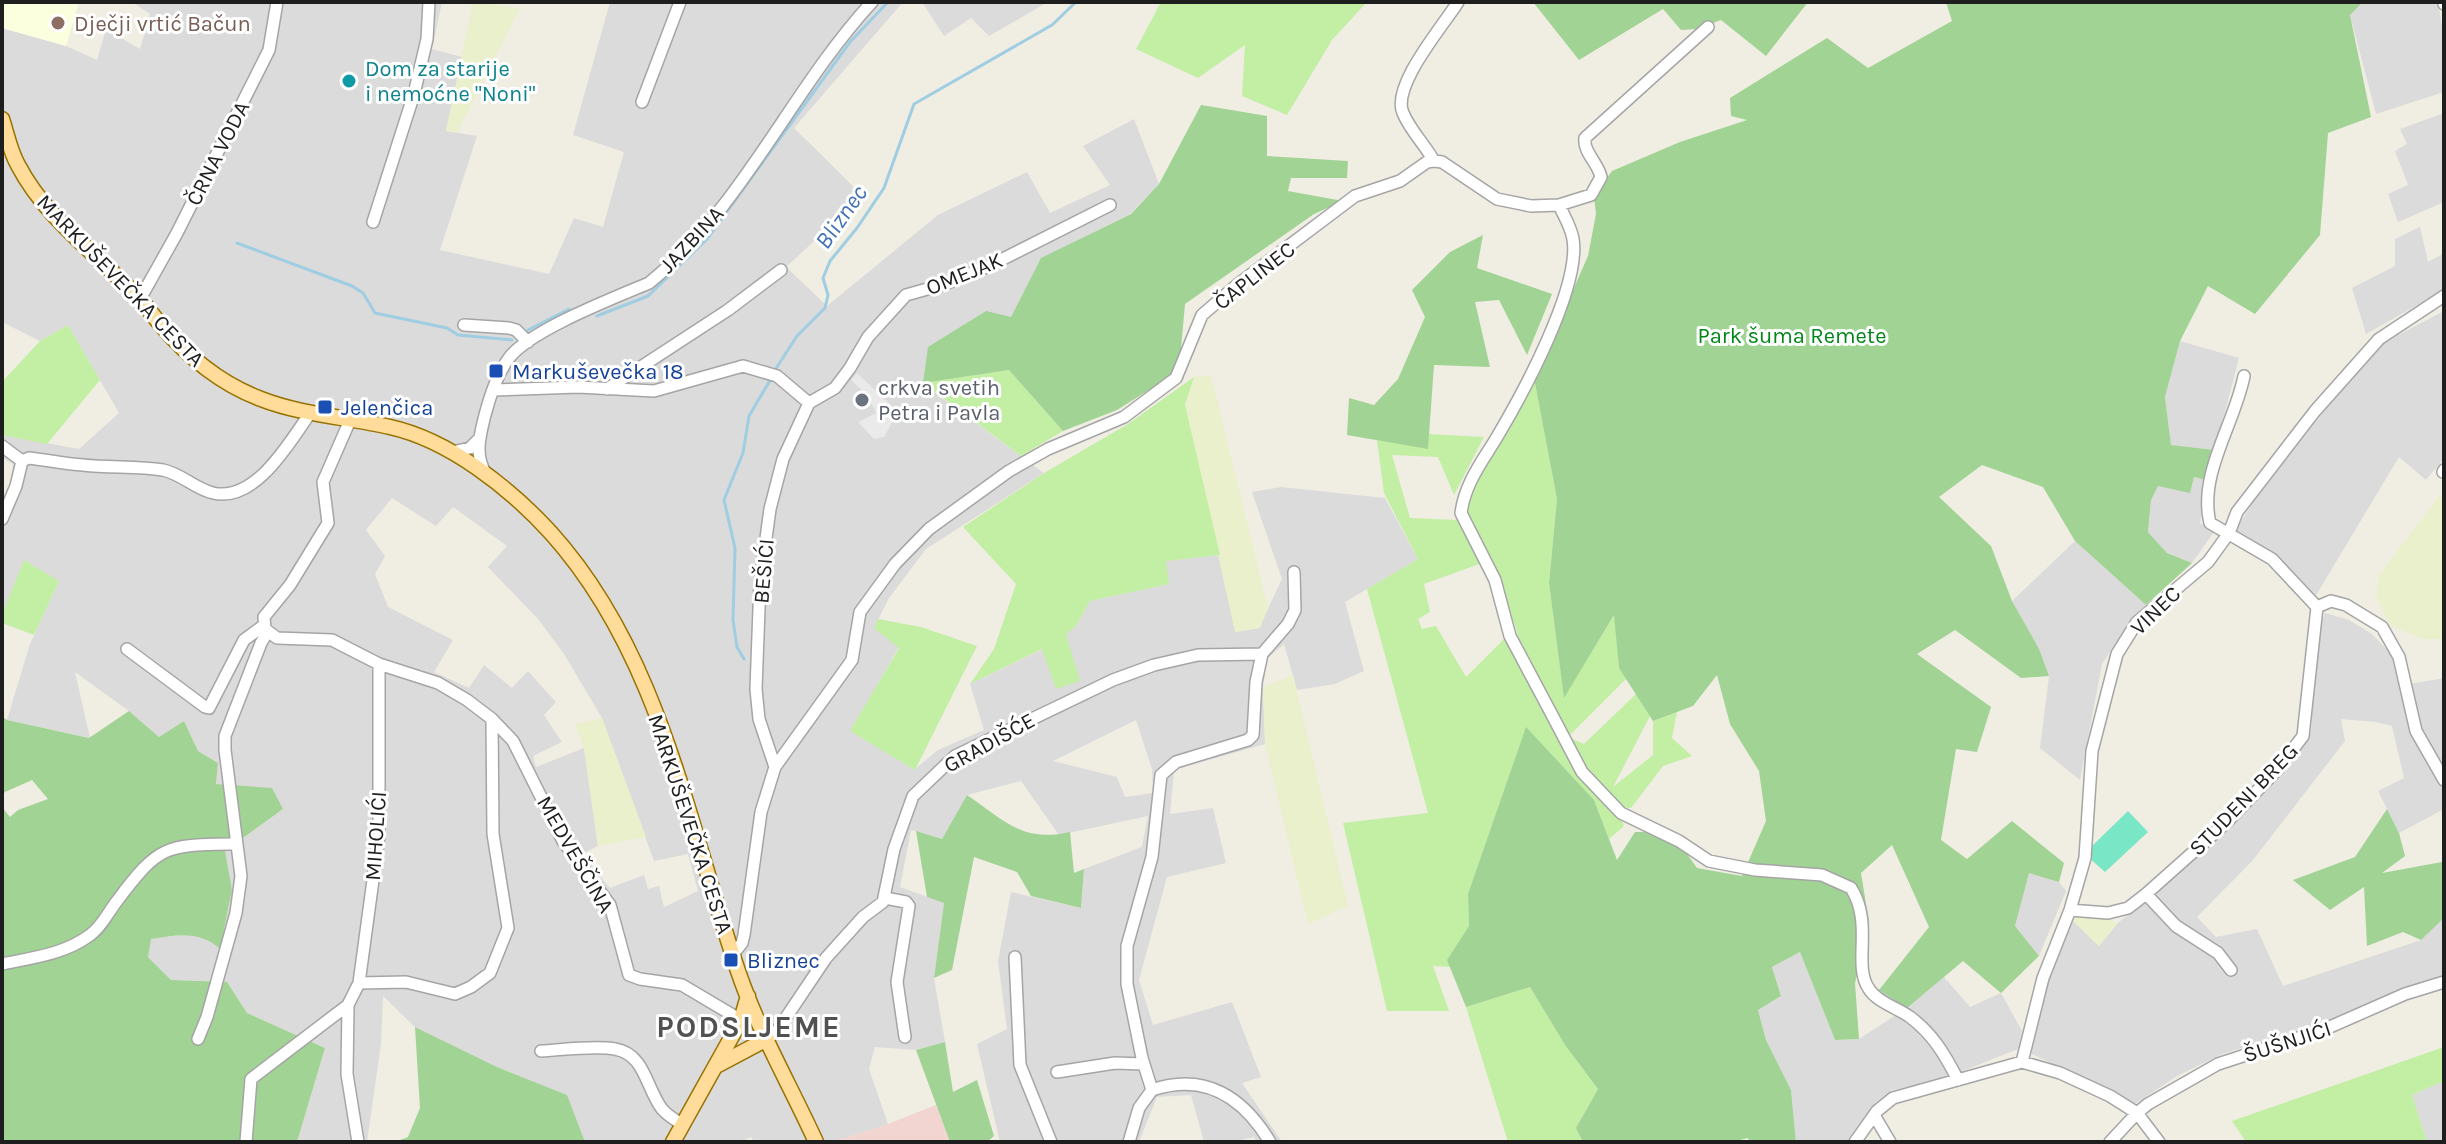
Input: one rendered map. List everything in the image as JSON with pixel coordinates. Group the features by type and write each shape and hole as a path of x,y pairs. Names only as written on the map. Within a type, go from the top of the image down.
{"main road":[{"name":"MARKUŠEVEČKA CESTA","path":"2,119 17,163 43,202 140,299 186,352 219,378 262,399 408,432 452,452 488,477 548,530 578,565 615,624 661,721 748,996 816,1142"},
{"path":"673,1142 741,1020 748,996"},
{"path":"711,1073 729,1058 767,1039"}],"street":[{"name":"ČRNA VODA","path":"140,299 177,233 269,50 277,2"},
{"path":"373,222 414,94 427,39 429,2"},
{"path":"642,102 680,2"},
{"name":"JAZBINA","path":"488,477 479,457 479,439 493,390 509,357 528,342 570,318 649,283 659,275 708,224 843,34 872,2"},
{"path":"1458,2 1408,78 1400,102 1405,118 1434,161 1442,162 1497,199 1531,206 1559,205 1591,195 1601,177 1585,146 1585,138 1708,27"},
{"name":"ČAPLINEC","path":"775,767 852,660 860,612 895,564 929,529 1009,471 1048,449 1124,417 1176,378 1202,315 1237,285 1355,196 1400,181 1427,162 1434,161"},
{"name":"OMEJAK","path":"809,403 835,388 868,337 906,295 945,284 989,266 1110,205"},
{"path":"1559,205 1573,240 1566,290 1535,366 1497,437 1474,472 1461,513 1495,580 1510,636 1582,772 1627,818 1679,841 1709,861 1755,870 1822,875 1851,888 1862,910 1863,967 1869,989 1876,997 1910,1016 1936,1040 1958,1080"},
{"path":"607,389 728,310 781,270"},
{"path":"123,284 149,282"},
{"name":"VINEC","path":"2022,1062 2043,978 2070,910 2085,858 2092,751 2117,654 2137,622 2208,562 2229,533 2237,512 2342,378 2390,329 2444,296"},
{"path":"464,325 509,328 516,330 528,342"},
{"path":"493,390 578,387 654,391 743,366 772,374 809,403"},
{"path":"2244,376 2240,397 2208,488 2210,523 2272,559 2317,607 2331,601 2346,605 2382,627 2399,657 2416,731 2444,780"},
{"name":"BEŠIĆI","path":"775,767 759,719 756,689 760,582 770,509 783,459 809,403"},
{"path":"22,461 29,458 163,470 177,474 204,491 226,494 253,482 271,468 311,412"},
{"path":"198,1039 236,913 241,876 225,736 261,643 264,617 290,585 328,523 323,482 351,418"},
{"path":"452,452 470,448 479,439"},
{"path":"2,446 22,461"},
{"path":"2,519 16,486 22,461"},
{"path":"1152,1090 1143,1064 1127,984 1127,946 1152,857 1161,775 1176,762 1248,740 1253,735 1256,682 1262,654 1288,624 1295,610 1294,572"},
{"name":"STUDENI BREG","path":"2070,910 2117,912 2146,894 2227,822 2278,769 2303,736 2317,607"},
{"path":"127,649 209,708 244,640 249,633 265,629"},
{"name":"MEDVEŠČINA","path":"265,629 277,638 332,640 379,664 438,683 492,719 513,741 563,841 610,905 629,975 682,985 741,1020"},
{"name":"GRADIŠĆE","path":"885,898 894,849 913,796 955,756 1113,680 1154,665 1198,655 1262,654"},
{"name":"MIHOLIĆI","path":"358,1142 347,1074 348,1005 359,983 379,836 379,664"},
{"path":"359,983 406,982 455,994 490,973 508,928 493,834 492,719"},
{"path":"733,954 739,949 744,935 761,812 775,767"},
{"path":"2,964 46,957 92,935 146,863 165,851 185,845 237,844"},
{"path":"2146,894 2176,926 2218,953 2231,970"},
{"path":"767,1039 777,1031 826,958 885,898 906,902 909,906 897,982 905,1037"},
{"path":"1015,957 1020,1065 1051,1142"},
{"name":"ŠUŠNJIĆI","path":"2110,1142 2137,1113 2218,1064 2323,1030 2405,994 2444,982"},
{"name":"MIHOLIĆI","path":"246,1142 251,1079 348,1005"},
{"path":"541,1051 612,1048 626,1052 639,1063 661,1107 669,1117 682,1124"},
{"path":"1855,1142 1874,1115 1893,1098 2022,1062 2085,1083 2137,1113 2159,1142"},
{"path":"1057,1072 1115,1063 1143,1064"},
{"path":"1129,1142 1139,1108 1152,1090 1179,1084 1227,1094 1260,1125 1270,1142"},
{"path":"1874,1115 1890,1142"}],"shaded area":[{"path":"2,2 79,2 66,46 2,28"},
{"path":"132,2 442,2 432,49 462,57 446,131 477,136 440,250 549,274 574,218 603,227 624,152 573,135 610,2 903,2 794,128 855,188 835,222 786,267 827,306 938,215 1027,172 1050,213 1110,185 1083,146 1134,119 1159,184 1130,214 1042,258 1011,317 923,384 1044,473 926,549 889,598 874,628 899,647 851,731 915,769 938,750 984,730 970,684 1043,649 1065,634 1076,626 1090,601 1169,584 1165,561 1220,555 1235,632 1259,628 1282,579 1252,492 1281,487 1385,498 1418,559 1345,602 1364,671 1335,684 1297,690 1284,644 1267,659 1263,687 1265,744 1174,770 1170,814 1213,808 1226,863 1167,877 1139,980 1153,1025 1232,1002 1261,1077 1242,1083 1282,1142 1257,1142 1254,1137 1231,1142 1204,1142 1191,1095 1157,1097 1139,1142 1000,1142 977,1044 1007,1029 998,961 1011,892 1081,908 1084,869 1142,847 1148,816 1059,835 1021,781 967,795 942,839 911,830 900,887 944,903 934,978 945,1042 916,1050 875,1047 869,1069 888,1124 833,1142 754,1142 751,1137 741,1142 585,1142 566,1095 497,1067 415,1027 383,996 381,1044 367,1142 297,1142 325,1048 247,1013 227,982 171,980 148,957 150,939 187,934 208,938 220,948 232,890 224,851 282,810 272,789 216,784 218,763 198,751 184,721 159,737 75,672 90,738 7,720 30,644 59,581 2,615 2,506 12,488 13,464 2,458 2,435 79,449 119,413 68,325 40,341 2,322 2,28 66,46 97,60 106,29 140,49 150,14","holes":["392,498 436,526 453,507 507,546 488,567 538,619 564,654 602,718 654,861 688,854 698,891 664,907 659,886 648,889 644,875 610,888 582,854 598,846 584,748 536,767 533,756 562,742 544,715 556,702 528,671 512,688 484,665 469,688 434,672 453,640 388,607 375,574 385,556 366,530","1136,720 1152,769 1153,793 1125,797 1117,777 1053,761"]},
{"path":"473,2 520,8 457,133 446,131"},
{"path":"922,2 1048,2 989,36 971,18 944,36"},
{"path":"2363,2 2438,2 2444,39 2444,92 2376,114 2350,15"},
{"path":"2444,113 2444,202 2398,222 2388,194 2408,185 2395,151 2407,144 2400,129"},
{"path":"2420,227 2428,262 2444,253 2444,290 2366,334 2352,288 2395,266 2395,239"},
{"path":"2444,311 2444,458 2426,480 2399,457 2315,597 2265,550 2235,531 2257,496 2350,379 2383,343"},
{"path":"2180,341 2239,358 2215,450 2171,445 2165,397"},
{"path":"857,373 898,412 884,437 874,439 858,422 876,413 868,396 851,380"},
{"path":"1211,375 1268,608 1260,628 1235,632 1185,405 1194,377"},
{"path":"2194,477 2206,480 2200,523 2214,532 2192,563 2167,553 2148,532 2151,500 2158,486 2190,492"},
{"path":"2444,490 2444,639 2423,639 2390,625 2376,595 2379,575"},
{"path":"2075,541 2146,605 2128,624 2102,664 2080,780 2040,748 2049,676 2012,601"},
{"path":"2325,613 2349,620 2372,634 2391,654 2403,698 2427,758 2444,787 2444,809 2399,833 2378,791 2404,778 2392,726 2341,719 2345,741 2253,860 2197,917 2216,937 2257,929 2283,986 2421,940 2444,918 2444,976 2335,1020 2222,1054 2177,1076 2135,1104 2032,1054 2029,1040 2046,977 2071,919 2099,946 2117,924 2241,817 2299,752 2311,732 2317,634"},
{"path":"1293,675 1348,906 1308,924 1265,744 1263,687"},
{"path":"2444,678 2444,773 2425,738 2410,684"},
{"path":"602,718 646,837 598,846 584,748 575,724"},
{"path":"2029,872 2059,882 2066,891 2039,956 2015,926"},
{"path":"2082,916 2108,919 2117,924 2099,946 2071,919"},
{"path":"1800,952 1835,1040 1859,1039 1899,1013 1918,1027 1952,1075 1892,1090 1876,1102 1849,1142 1796,1142 1791,1090 1766,1040 1758,1010 1781,996 1772,967"},
{"path":"1944,977 1970,1007 2001,993 2022,1031 2018,1049 1960,1072 1934,1030 1907,1008"},
{"path":"2444,1081 2444,1142 2427,1142 2412,1095"},
{"path":"936,1105 950,1142 833,1142 888,1124"}],"green space":[{"path":"1161,2 1366,3 1332,40 1287,115 1242,96 1245,45 1198,78 1136,49"},
{"path":"1533,2 1808,2 1766,56 1721,20 1697,29 1681,30 1663,9 1579,60"},
{"name":"Park šuma Remete","path":"1946,2 2363,2 2350,15 2371,117 2328,133 2320,235 2255,314 2208,286 2180,341 2165,397 2171,445 2215,450 2206,480 2194,477 2190,493 2158,486 2151,500 2148,532 2167,553 2192,563 2146,605 2075,541 2043,487 1982,465 1939,497 1991,546 2012,601 2039,649 2049,676 2021,678 1955,630 1917,654 1991,707 1977,752 1956,749 1941,840 1967,859 2012,821 2064,863 2059,882 2029,873 2015,926 2039,956 2001,993 1963,961 1907,1008 1879,990 1929,927 1892,845 1861,873 1869,922 1855,983 1859,1039 1835,1040 1800,952 1772,967 1781,996 1758,1010 1766,1040 1791,1090 1796,1142 1752,1142 1747,1138 1734,1142 1583,1142 1576,1128 1598,1089 1565,1045 1530,987 1466,1007 1447,960 1469,926 1468,894 1526,727 1594,800 1617,860 1635,832 1645,832 1682,847 1697,868 1742,876 1766,821 1759,771 1730,724 1717,675 1693,706 1653,721 1619,668 1614,615 1564,698 1549,583 1557,499 1534,378 1588,256 1596,214 1594,196 1612,171 1680,142 1747,120 1731,116 1730,98 1827,38 1868,68 1952,21"},
{"path":"1201,105 1267,116 1267,156 1348,161 1347,178 1291,178 1288,191 1343,201 1314,214 1185,304 1179,371 1117,410 1063,431 1009,370 923,383 928,347 986,311 1011,317 1041,258 1131,214 1159,184"},
{"path":"1483,235 1477,268 1552,294 1527,355 1499,300 1475,302 1490,367 1434,365 1428,449 1347,435 1349,398 1374,405 1398,379 1425,317 1412,290 1450,252"},
{"path":"68,325 100,380 47,444 2,435 2,382 40,341"},
{"path":"1009,370 1063,431 1021,456 923,383"},
{"path":"1194,377 1185,405 1220,555 1166,561 1169,584 1090,601 1076,626 1066,634 1080,681 1056,689 1042,649 970,684 994,649 1016,584 963,527 1044,473 1128,424"},
{"path":"1534,378 1557,499 1549,583 1564,697 1615,614 1619,668 1626,679 1568,737 1584,744 1636,694 1650,716 1613,787 1653,755 1653,721 1677,712 1672,738 1692,756 1663,766 1631,808 1616,807 1624,826 1609,839 1594,800 1526,728 1468,894 1469,926 1448,960 1450,967 1433,966 1449,1011 1387,1011 1343,823 1428,813 1367,589 1418,559 1384,493 1377,440 1428,448 1429,434 1484,437 1454,495 1438,457 1392,455 1410,518 1458,520 1482,563 1424,584 1430,612 1418,619 1422,629 1436,626 1466,677 1506,637 1544,690 1464,515 1465,491 1510,428"},
{"path":"24,560 59,581 34,635 2,623 2,615"},
{"path":"878,619 921,627 977,646 915,770 850,731 899,648 874,628"},
{"path":"129,711 159,737 184,721 198,751 218,763 216,784 272,788 283,809 225,851 232,890 220,949 196,936 170,936 151,939 148,957 171,980 227,982 247,1013 325,1048 297,1142 2,1142 2,807 10,817 18,810 48,799 32,780 2,795 2,716 7,720 89,738"},
{"path":"967,795 1003,821 1026,832 1053,835 1070,832 1074,873 1084,869 1081,908 1031,896 1017,872 974,857 952,970 934,978 944,903 927,897 916,831 942,839"},
{"path":"2387,809 2399,833 2405,856 2382,873 2442,862 2444,918 2421,940 2403,932 2367,946 2364,887 2330,910 2293,880 2355,857"},
{"path":"2128,811 2148,832 2105,872 2087,856 2088,850"},
{"path":"1530,987 1565,1045 1598,1089 1576,1128 1583,1142 1508,1142 1466,1007"},
{"path":"415,1027 497,1067 567,1095 585,1142 395,1142 408,1137 420,1108"},
{"path":"945,1042 953,1092 977,1080 994,1136 987,1142 950,1142 916,1050"},
{"path":"2444,1047 2444,1081 2412,1095 2427,1142 2246,1142 2232,1121"}],"waterway":[{"path":"597,316 648,296 707,239 850,42 888,2"},
{"name":"Bliznec","path":"775,370 797,336 825,308 828,295 823,278 830,261 884,188 914,104 1052,25 1076,2"},
{"path":"237,243 352,286 363,293 375,313 447,328 458,335 512,340"},
{"path":"528,330 569,309"},
{"name":"Bliznec","path":"744,659 737,647 733,620 735,548 724,500 743,453 749,416 772,377"}],"place":[{"name":"Dječji vrtić Bačun","path":"58,23"},
{"name":"Dom za starije i nemoćne \"Noni\"","path":"349,81"},
{"name":"Markuševečka 18","path":"496,371"},
{"name":"crkva svetih Petra i Pavla","path":"862,400"},
{"name":"Jelenčica","path":"325,407"},
{"name":"Bliznec","path":"731,960"}],"district":[{"name":"PODSLJEME","path":"749,1027"}]}
